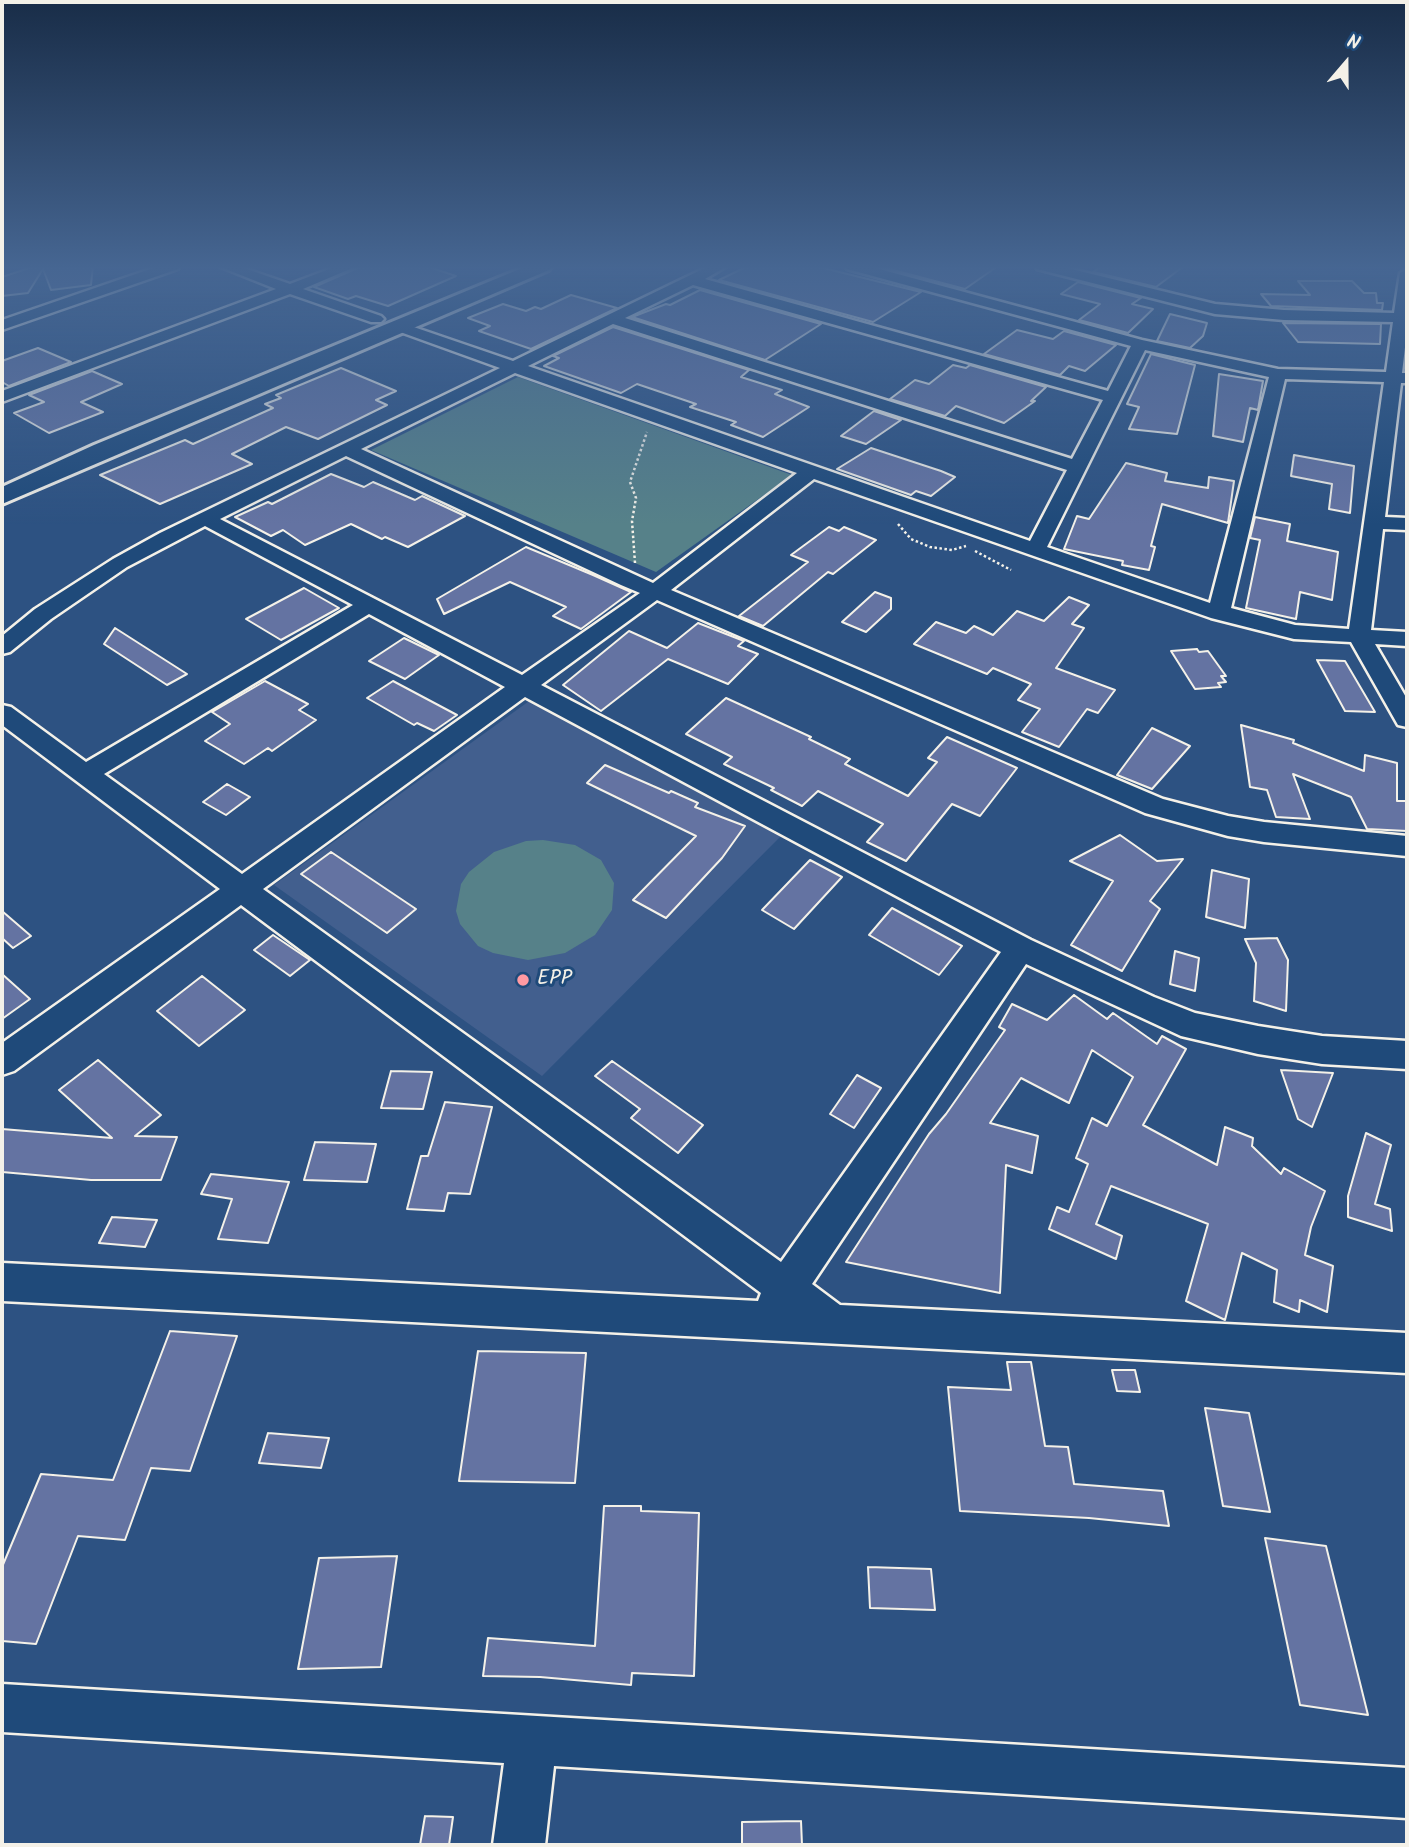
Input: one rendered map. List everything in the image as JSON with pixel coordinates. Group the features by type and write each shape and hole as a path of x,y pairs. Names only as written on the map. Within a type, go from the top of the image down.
{"main road":[{"path":"2,475 296,352"},
{"path":"2,496 102,450 335,352"}],"street":[{"path":"2,397 121,352"},
{"path":"471,352 809,473 1219,613 1294,632 1407,639"},
{"path":"2,647 43,614 120,563 544,352"},
{"path":"717,352 1078,467"},
{"path":"950,352 1113,398"},
{"path":"1035,551 1136,352"},
{"path":"1178,352 1278,374 1400,378"},
{"path":"1400,352 1400,378 1385,440 1359,637 1407,719"},
{"path":"1219,613 1278,374"},
{"path":"1385,440 1407,441"},
{"path":"346,449 629,580 1156,806 1228,826 1264,832 1407,846"},
{"path":"2,1061 656,591 809,473"},
{"path":"204,519 371,604 1020,948 1143,1006 1192,1026 1322,1050 1407,1055"},
{"path":"1374,523 1407,524"},
{"path":"85,774 371,604"},
{"path":"2,713 834,1324"},
{"path":"764,1321 1020,948"},
{"path":"2,1282 1407,1353"},
{"path":"2,1708 1407,1793"},
{"path":"519,1845 532,1740"}],"path":[{"path":"629,580 635,562 632,521 636,498 630,482 643,439 654,418"},
{"path":"895,520 911,539 930,547 952,550 966,546"},
{"path":"982,556 1011,570"}],"shaded area":[{"name":"EPP","path":"532,699 785,832 542,1076 274,885"}],"green space":[{"path":"518,377 792,475 656,572 371,450"},
{"path":"543,840 575,845 601,860 614,883 612,910 595,935 565,953 528,960 493,953 478,946 460,924 456,911 461,884 469,872 494,852 526,841"}],"building":[{"path":"26,352 48,352 71,362 9,386 2,382 2,361"},
{"path":"561,352 693,352 749,370 741,377 782,390 775,394 809,407 763,437 731,425 736,422 690,407 696,404 637,384 621,393 544,366 559,358 553,356"},
{"path":"741,352 777,352 765,360"},
{"path":"1107,352 1085,371 1069,366 1060,375 984,354"},
{"path":"1151,354 1195,365 1177,434 1129,429 1139,407 1127,404"},
{"path":"953,365 966,368 970,365 1046,387 1031,401 1035,401 1004,423 956,406 945,416 890,399 915,380 929,384"},
{"path":"341,368 396,391 376,400 387,405 318,439 286,427 232,454 252,464 160,504 100,475 185,440 193,444 273,408 265,404 281,398 276,395"},
{"path":"92,371 122,384 81,402 103,412 49,433 14,413 44,402 29,395"},
{"path":"1219,374 1263,381 1258,410 1250,408 1243,442 1213,436"},
{"path":"874,411 901,420 866,444 841,436"},
{"path":"871,448 955,477 931,496 916,491 911,495 837,469"},
{"path":"1294,455 1354,466 1350,513 1329,509 1332,484 1291,476"},
{"path":"1126,463 1167,473 1165,481 1208,488 1209,477 1234,481 1228,523 1162,504 1151,546 1155,547 1149,570 1122,565 1123,561 1064,549 1077,516 1089,519"},
{"path":"331,474 364,487 373,482 415,500 422,496 465,516 408,547 385,537 382,539 351,524 305,545 283,530 271,536 235,517 268,502 272,504"},
{"path":"1255,517 1290,524 1287,541 1338,552 1332,600 1300,592 1296,619 1246,608 1260,540 1250,538"},
{"path":"829,527 839,531 844,527 876,540 833,574 828,572 763,626 739,616 808,562 791,555"},
{"path":"526,547 631,592 581,629 553,616 566,607 510,582 444,614 437,599"},
{"path":"304,588 339,608 281,640 246,619"},
{"path":"875,592 891,598 891,609 866,632 842,622"},
{"path":"1069,597 1089,605 1072,624 1084,628 1056,668 1115,690 1098,713 1087,709 1059,747 1022,732 1040,709 1018,700 1031,684 993,668 987,674 914,644 936,622 966,633 974,626 993,635 1017,611 1044,621"},
{"path":"698,623 744,641 738,646 758,654 728,684 668,659 601,711 563,685 629,631 667,648"},
{"path":"115,628 187,674 167,685 104,644"},
{"path":"404,638 439,655 405,679 369,661"},
{"path":"1197,649 1199,652 1208,651 1226,676 1221,676 1226,682 1218,683 1221,687 1195,689 1171,651"},
{"path":"1317,660 1345,661 1375,712 1345,711"},
{"path":"265,681 308,704 299,710 316,720 272,751 268,748 244,764 205,741 230,724 212,712"},
{"path":"393,681 457,715 434,731 417,723 414,725 367,698"},
{"path":"726,698 811,737 809,739 850,759 845,764 908,796 937,762 928,758 947,737 1017,768 980,816 952,804 906,861 867,842 883,824 818,791 802,806 771,790 774,788 724,764 732,757 686,734"},
{"path":"1241,725 1294,740 1293,743 1364,771 1365,755 1397,763 1397,801 1407,801 1407,831 1367,829 1351,797 1293,774 1310,819 1276,817 1267,790 1250,787"},
{"path":"1152,728 1190,746 1152,789 1117,775"},
{"path":"605,765 698,803 695,807 745,826 722,858 666,918 633,900 696,836 587,783"},
{"path":"227,784 250,797 226,815 203,802"},
{"path":"1120,835 1157,861 1183,859 1150,901 1160,909 1122,971 1071,945 1113,881 1070,861"},
{"path":"331,852 416,909 387,933 301,874"},
{"path":"810,860 842,877 794,929 762,910"},
{"path":"1212,870 1249,879 1245,928 1206,917"},
{"path":"892,908 962,946 939,975 869,935"},
{"path":"2,911 31,936 13,948 2,938"},
{"path":"273,935 310,960 290,976 254,950"},
{"path":"1277,938 1288,960 1286,1011 1254,1001 1256,963 1245,939"},
{"path":"1175,951 1199,958 1195,991 1170,984"},
{"path":"2,974 30,999 2,1019"},
{"path":"202,976 245,1010 199,1046 157,1011"},
{"path":"1074,995 1107,1019 1113,1013 1157,1044 1162,1036 1186,1049 1143,1125 1217,1165 1225,1127 1253,1138 1252,1146 1281,1174 1284,1168 1325,1191 1311,1227 1305,1255 1333,1266 1327,1312 1300,1300 1299,1312 1274,1302 1277,1270 1242,1253 1225,1320 1186,1301 1208,1224 1111,1186 1096,1224 1122,1236 1116,1259 1049,1229 1057,1207 1069,1212 1088,1164 1076,1158 1092,1118 1107,1126 1133,1077 1092,1050 1069,1103 1021,1078 990,1123 1038,1136 1032,1173 1006,1165 1000,1293 846,1262 929,1134 1005,1030 999,1027 1012,1004 1047,1020"},
{"path":"98,1060 161,1115 135,1136 177,1137 161,1180 91,1180 2,1172 2,1129 112,1138 59,1090"},
{"path":"612,1061 703,1125 678,1153 631,1118 640,1109 595,1076"},
{"path":"1281,1070 1333,1073 1312,1127 1298,1119"},
{"path":"391,1071 432,1072 423,1109 381,1108"},
{"path":"857,1075 881,1088 854,1128 830,1114"},
{"path":"445,1102 492,1107 470,1194 448,1193 444,1211 407,1209 421,1156 428,1156"},
{"path":"1366,1133 1391,1145 1375,1204 1390,1209 1392,1231 1348,1217 1348,1196"},
{"path":"315,1142 376,1144 367,1182 304,1180"},
{"path":"211,1174 289,1182 268,1243 218,1239 232,1199 201,1194"},
{"path":"112,1217 157,1220 145,1247 99,1243"},
{"path":"170,1331 237,1336 190,1471 151,1468 125,1540 78,1536 36,1644 2,1641 2,1567 41,1474 113,1480"},
{"path":"478,1351 586,1353 575,1483 459,1481"},
{"path":"1007,1362 1031,1362 1045,1446 1068,1447 1074,1484 1163,1491 1169,1526 1089,1518 960,1511 948,1387 1011,1390"},
{"path":"1112,1370 1135,1370 1140,1392 1117,1391"},
{"path":"1205,1408 1249,1413 1270,1512 1223,1506"},
{"path":"268,1433 329,1438 321,1468 259,1463"},
{"path":"604,1506 641,1506 641,1511 699,1513 694,1676 632,1673 631,1685 540,1677 483,1676 488,1638 595,1646"},
{"path":"1265,1538 1326,1546 1368,1715 1300,1705"},
{"path":"397,1556 381,1667 298,1669 319,1558"},
{"path":"868,1567 931,1569 935,1610 870,1608"},
{"path":"425,1816 453,1817 449,1845 420,1845"},
{"path":"801,1821 802,1845 742,1845 742,1822"}],"place":[{"name":"EPP","path":"523,980"}]}
